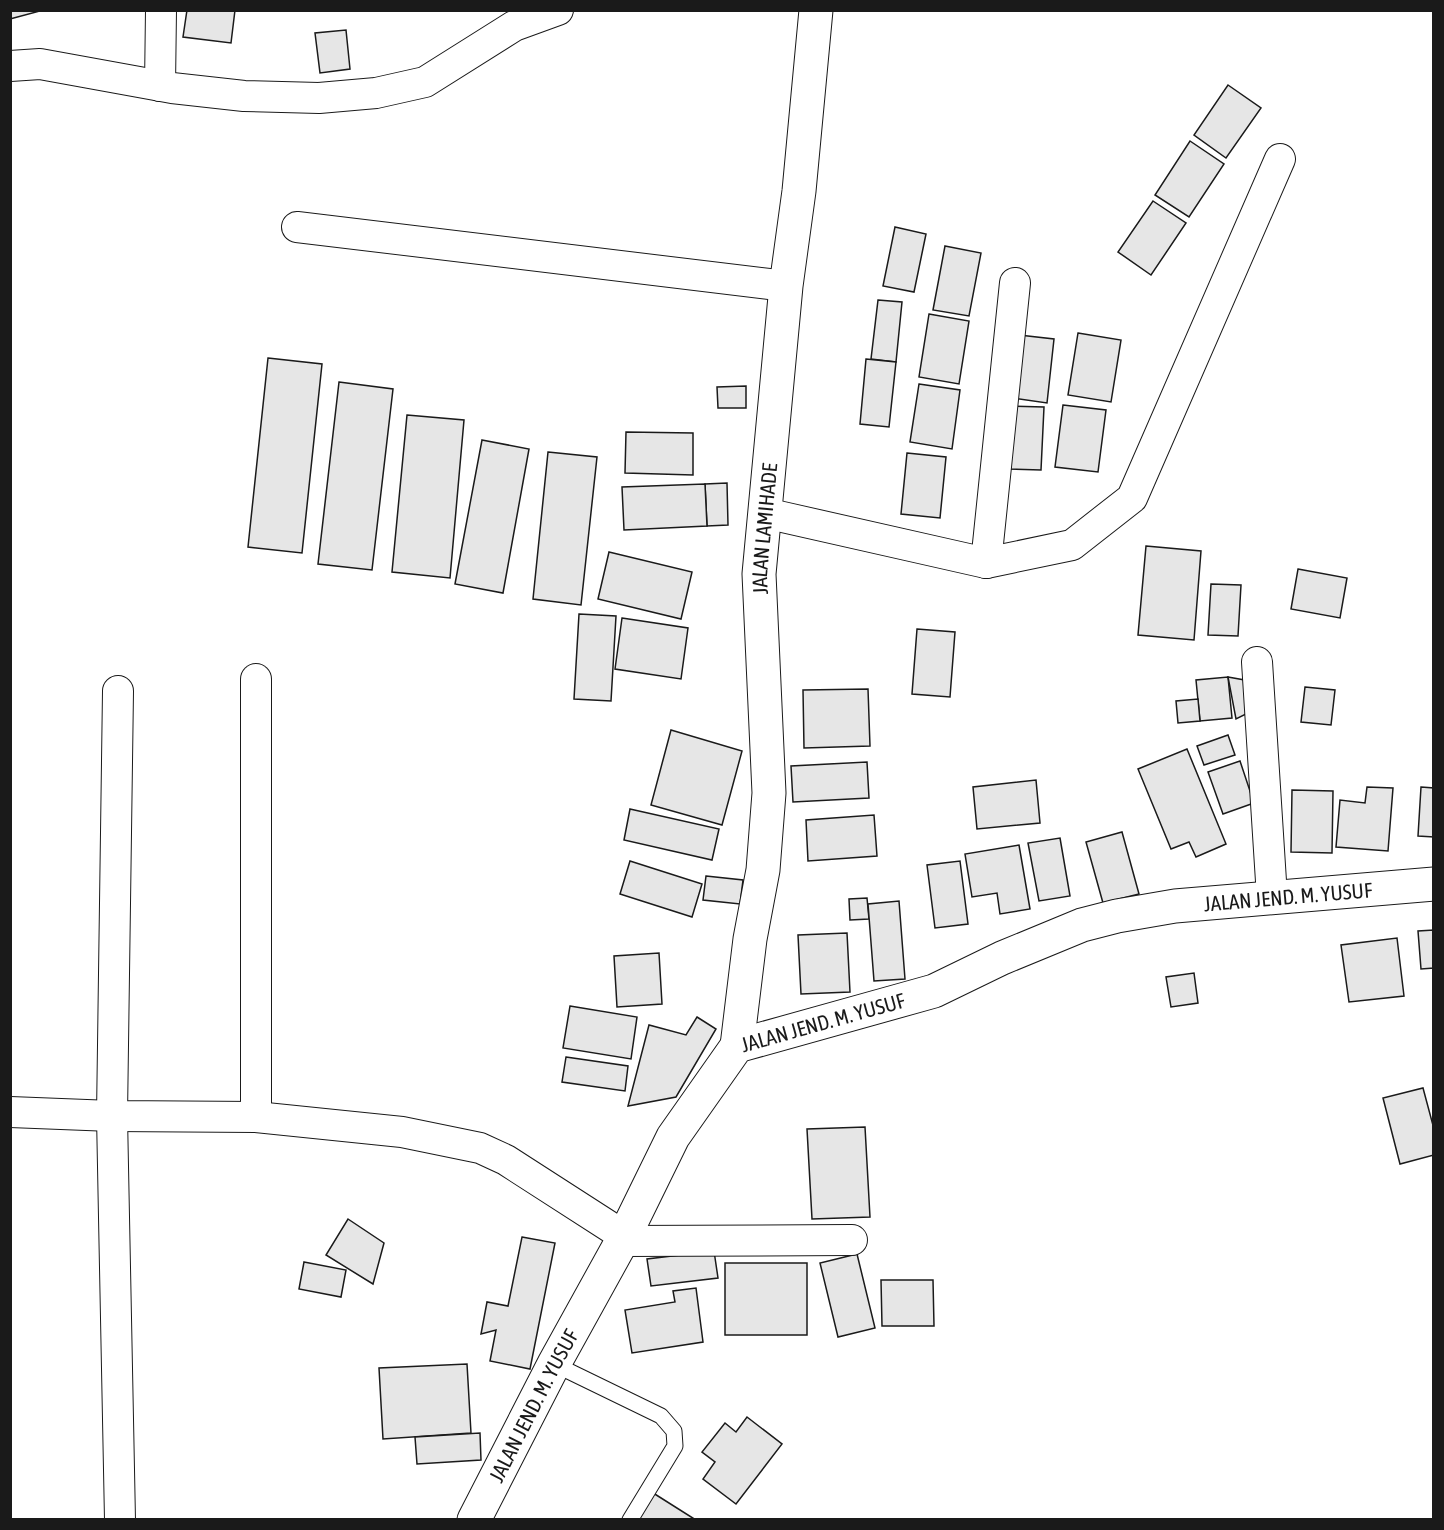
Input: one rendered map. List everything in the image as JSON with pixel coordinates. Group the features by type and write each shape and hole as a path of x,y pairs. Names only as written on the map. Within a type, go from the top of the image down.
{"main road":[{"name":"JALAN LAMIHADE","path":"737,1046 750,939 763,870 769,793 759,574 786,286 799,191 816,10"},
{"name":"JALAN JEND. M. YUSUF","path":"474,1520 554,1364 623,1238 673,1137 737,1046 934,991 1002,958 1082,925 1105,919 1175,906 1434,884"}],"street":[{"path":"160,86 161,10"},
{"path":"10,66 40,64 160,86 244,96 319,98 376,93 425,82 514,26 558,10"},
{"path":"765,513 986,563 1072,545 1132,498 1280,159"},
{"path":"297,227 786,286"},
{"path":"986,563 1015,283"},
{"path":"1257,662 1272,897"},
{"path":"256,679 256,1117"},
{"path":"118,691 112,1116 120,1520"},
{"path":"10,1112 112,1116 256,1117 402,1132 480,1148 506,1160 623,1238 852,1240"}],"lane":[{"path":"554,1364 661,1416 674,1431 675,1446 630,1520"}],"building":[{"path":"10,10 40,10 40,11 10,19"},
{"path":"187,10 235,10 231,43 183,37"},
{"path":"346,30 350,69 320,73 315,33"},
{"path":"1228,85 1261,108 1226,158 1194,135"},
{"path":"1190,141 1224,164 1189,217 1155,195"},
{"path":"1153,201 1186,223 1151,275 1118,252"},
{"path":"895,227 926,234 914,292 883,286"},
{"path":"945,246 981,253 969,316 933,310"},
{"path":"878,300 902,302 896,362 871,359"},
{"path":"929,314 969,321 959,384 919,377"},
{"path":"1078,333 1121,340 1111,402 1068,395"},
{"path":"1019,335 1054,339 1047,403 1012,398"},
{"path":"268,358 322,364 302,553 248,547"},
{"path":"866,359 896,362 889,427 860,424"},
{"path":"339,382 393,389 372,570 318,564"},
{"path":"919,384 960,390 952,449 910,442"},
{"path":"746,386 746,408 718,408 717,387"},
{"path":"1063,405 1106,410 1098,472 1055,467"},
{"path":"1010,406 1044,407 1041,470 1007,469"},
{"path":"407,415 464,420 450,578 392,572"},
{"path":"626,432 693,433 693,475 625,473"},
{"path":"482,440 529,449 503,593 455,584"},
{"path":"548,452 597,457 581,605 533,599"},
{"path":"907,453 946,457 940,518 901,514"},
{"path":"727,483 728,525 707,526 705,484"},
{"path":"705,484 707,526 624,530 622,487"},
{"path":"1146,546 1201,551 1194,640 1138,635"},
{"path":"609,552 692,572 681,619 598,599"},
{"path":"1298,569 1347,578 1340,618 1291,609"},
{"path":"1211,584 1241,585 1238,636 1208,635"},
{"path":"579,614 616,616 611,701 574,699"},
{"path":"622,618 688,628 681,679 615,669"},
{"path":"917,629 955,632 950,697 912,694"},
{"path":"1228,677 1232,718 1200,721 1196,680"},
{"path":"1228,677 1250,681 1254,710 1236,719"},
{"path":"1305,687 1335,690 1331,725 1301,722"},
{"path":"868,689 870,746 804,748 803,690"},
{"path":"1198,699 1200,721 1178,723 1176,701"},
{"path":"671,730 742,751 722,825 651,805"},
{"path":"1228,735 1235,755 1204,765 1197,746"},
{"path":"1187,749 1226,844 1196,857 1189,842 1171,849 1138,769"},
{"path":"1240,761 1254,803 1223,814 1208,772"},
{"path":"867,762 869,798 793,802 791,766"},
{"path":"1036,780 1040,823 977,829 973,787"},
{"path":"1367,787 1393,788 1388,851 1336,847 1340,800 1365,803"},
{"path":"1421,787 1434,788 1434,837 1418,836"},
{"path":"1292,790 1333,791 1332,853 1291,852"},
{"path":"630,809 719,829 712,860 624,840"},
{"path":"874,815 877,856 808,861 806,820"},
{"path":"1122,832 1139,894 1103,903 1086,842"},
{"path":"1060,838 1070,896 1039,901 1028,843"},
{"path":"1019,845 1030,909 1000,914 997,893 972,897 965,854"},
{"path":"630,861 702,884 692,917 620,894"},
{"path":"960,861 968,924 935,928 927,865"},
{"path":"706,876 743,880 740,904 703,900"},
{"path":"867,898 869,919 850,920 849,899"},
{"path":"899,901 905,979 874,981 868,904"},
{"path":"1434,930 1434,968 1421,969 1418,931"},
{"path":"847,933 850,992 801,994 798,935"},
{"path":"1397,938 1404,996 1349,1002 1341,945"},
{"path":"659,953 662,1004 617,1007 614,956"},
{"path":"1194,973 1198,1003 1171,1007 1166,977"},
{"path":"570,1006 637,1017 631,1059 563,1048"},
{"path":"697,1017 716,1029 676,1097 628,1106 649,1025 686,1035"},
{"path":"566,1057 628,1066 625,1091 562,1082"},
{"path":"1423,1088 1434,1129 1434,1155 1400,1164 1383,1098"},
{"path":"865,1127 870,1217 812,1219 807,1129"},
{"path":"348,1219 384,1243 373,1284 326,1255"},
{"path":"522,1237 555,1243 530,1369 490,1361 496,1330 481,1334 487,1302 508,1306"},
{"path":"714,1251 718,1278 651,1286 647,1259"},
{"path":"857,1254 875,1328 838,1337 820,1263"},
{"path":"304,1262 346,1270 341,1297 299,1289"},
{"path":"725,1263 807,1263 807,1335 725,1335"},
{"path":"881,1280 933,1280 934,1326 882,1326"},
{"path":"696,1288 703,1342 632,1353 625,1310 675,1302 673,1291"},
{"path":"467,1364 471,1433 383,1439 379,1368"},
{"path":"747,1417 782,1444 736,1504 703,1479 715,1462 702,1452 725,1423 736,1432"},
{"path":"480,1433 481,1460 417,1464 415,1437"},
{"path":"650,1491 696,1520 633,1520"}]}
